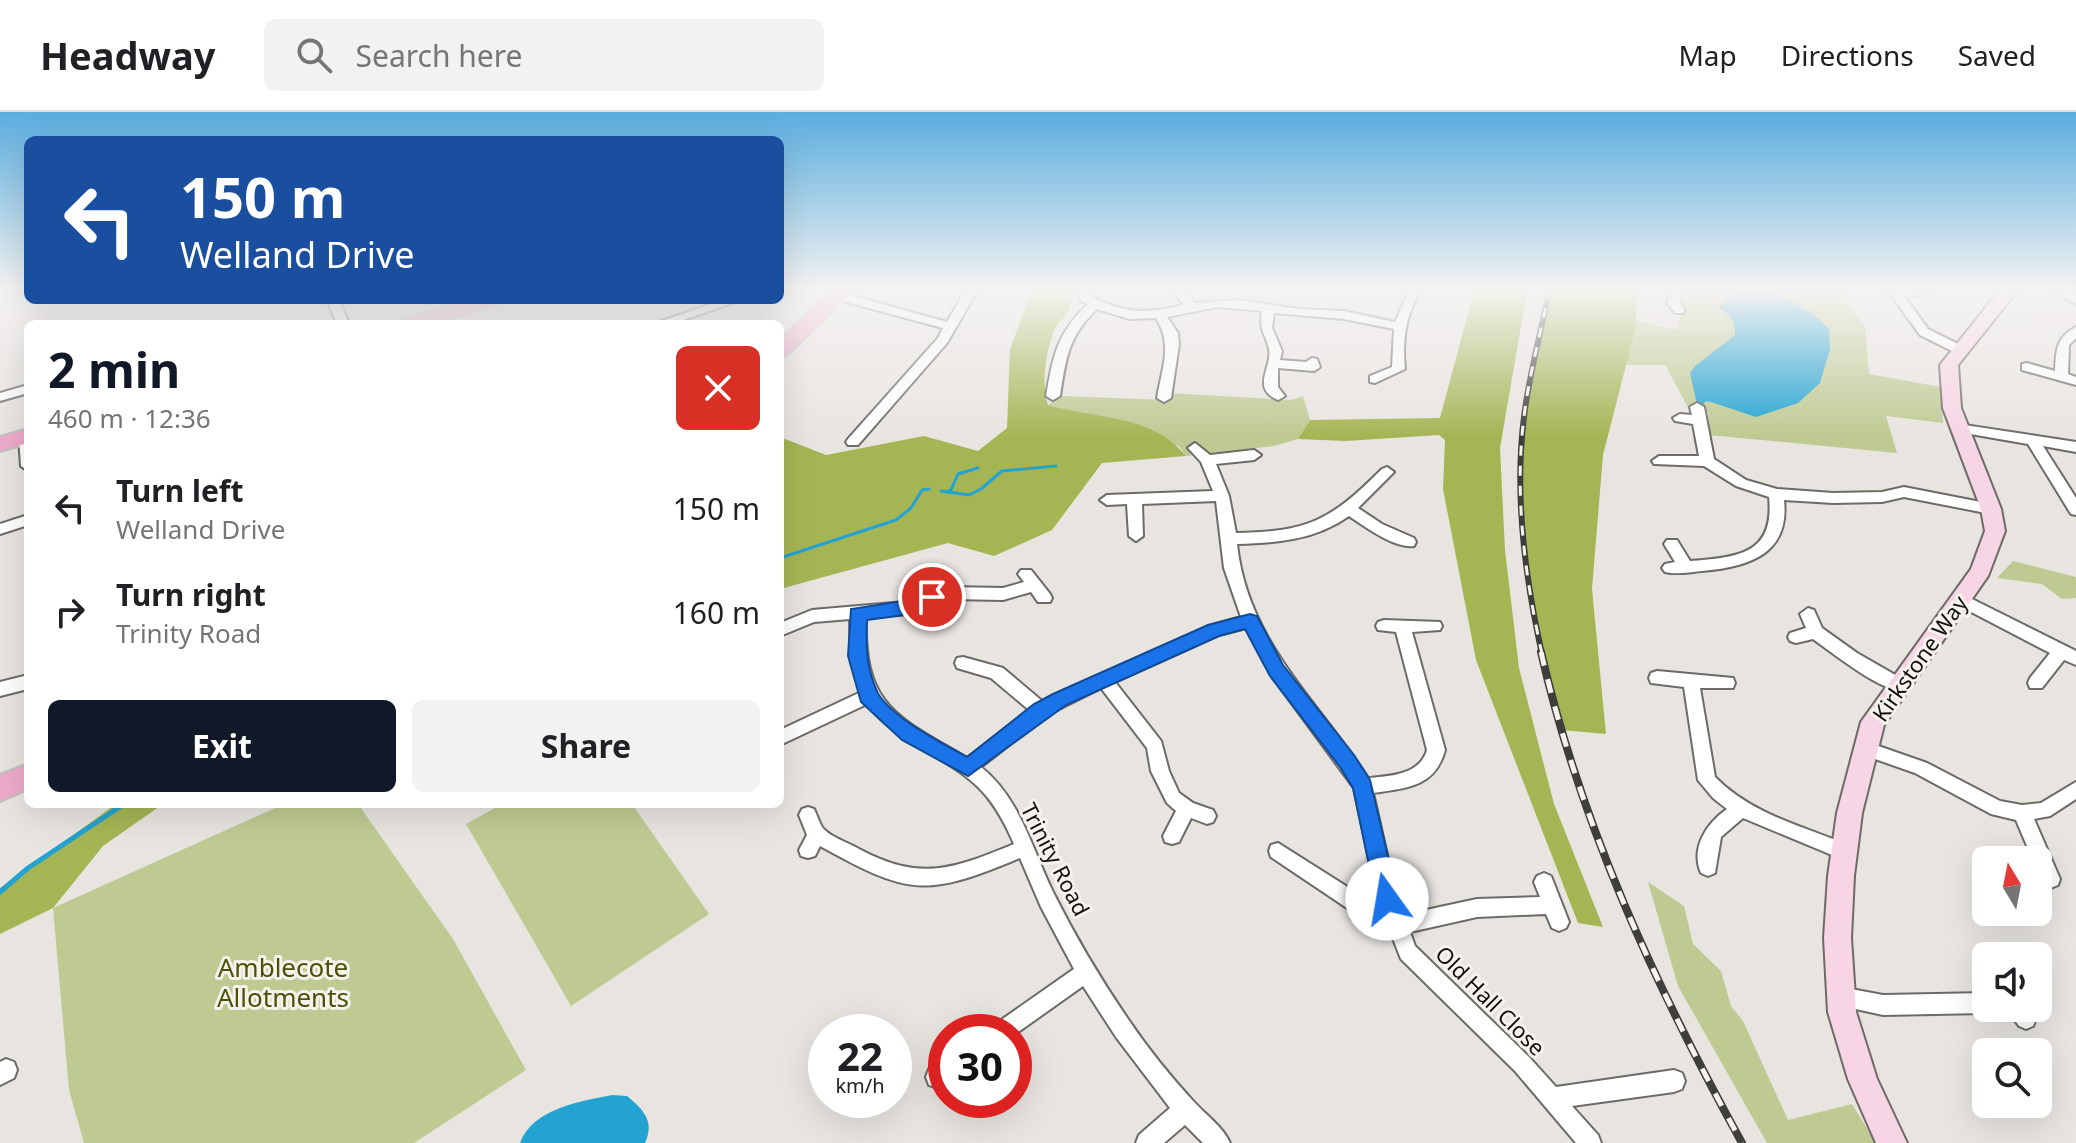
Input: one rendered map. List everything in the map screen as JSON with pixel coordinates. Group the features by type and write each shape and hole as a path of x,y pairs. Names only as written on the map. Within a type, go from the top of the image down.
{"main road":[{"path":"0,444 24,437"},
{"path":"0,789 24,778"}],"street":[{"path":"853,442 942,339"},
{"path":"1053,396 1060,346 1064,339"},
{"path":"1164,398 1173,339"},
{"path":"1271,339 1276,351 1270,375 1271,388 1278,396"},
{"path":"1399,339 1396,353 1399,369"},
{"path":"1938,339 1960,350"},
{"name":"Kirkstone Way","path":"1892,1143 1857,1059 1841,1010 1837,949 1840,876 1864,748 1873,722 1981,571 1995,531 1991,509 1952,408 1949,365 1969,339"},
{"path":"2061,375 2063,344 2068,339"},
{"path":"1275,364 1314,367 1312,362"},
{"path":"2027,367 2076,381"},
{"path":"1375,379 1399,369 1418,371"},
{"path":"0,397 24,390"},
{"path":"1680,418 1698,414 1707,461"},
{"path":"1958,428 2076,447"},
{"path":"2033,441 2076,510"},
{"name":"Old Hall Close","path":"1254,455 1201,454 1222,496 1232,568 1250,621 1277,670 1363,786 1387,899 1408,952 1552,1098 1590,1143"},
{"path":"1659,461 1707,461 1741,483 1776,494 1833,498 1882,497 1904,492 1991,509"},
{"path":"1230,539 1301,535 1351,510 1387,472"},
{"path":"1672,544 1678,567 1730,563 1763,548 1777,530 1780,519 1776,494"},
{"path":"1107,500 1222,496"},
{"path":"1134,499 1136,536"},
{"path":"1351,510 1377,528 1409,542"},
{"path":"0,529 24,521"},
{"path":"784,628 812,616 905,608 950,593 1003,594 1035,586"},
{"path":"1960,599 2068,656 2036,683"},
{"path":"784,736 868,696 857,656 858,614"},
{"path":"1808,614 1815,632 1851,658 1898,685"},
{"path":"968,767 1041,710 1215,630 1250,621"},
{"path":"1384,626 1434,626"},
{"path":"1363,786 1383,784 1425,772 1431,767 1436,750 1403,628"},
{"path":"1796,637 1815,632"},
{"path":"963,663 997,673 1041,710"},
{"path":"1657,678 1727,683"},
{"path":"1104,680 1155,746 1165,787 1187,809 1207,816"},
{"path":"1691,681 1707,780 1724,799 1742,809 1844,852"},
{"path":"0,689 24,683"},
{"name":"Trinity Road","path":"868,696 909,734 968,767 990,787 1007,812 1048,903 1127,1036 1184,1111 1219,1143"},
{"path":"1864,748 1921,768 1997,808 2022,813 2044,810 2076,790"},
{"path":"1172,836 1187,809"},
{"path":"1708,867 1708,843 1714,827 1742,809"},
{"path":"2022,813 2036,846"},
{"path":"808,815 812,842 891,873 928,879 964,873 1024,848"},
{"path":"1278,851 1354,902 1387,899"},
{"path":"1397,926 1477,908 1556,913 1544,882"},
{"path":"1027,1014 1088,971"},
{"path":"1840,997 1883,1005 1972,1003"},
{"path":"1552,1098 1674,1081"},
{"path":"1147,1143 1184,1111"}],"green space":[{"path":"1014,339 1051,339 1045,380 1048,405 1140,425 1172,442 1186,456 1102,463 1052,530 994,556 948,543 784,588 784,439 826,455 924,436 978,451 1007,428 1010,349"},
{"path":"1461,339 1519,339 1500,448 1505,550 1519,668 1554,804 1603,927 1578,923 1476,660 1443,489 1445,440 1439,435 1346,441 1298,439 1310,420 1440,418"},
{"path":"1538,339 1633,339 1603,455 1592,589 1606,734 1561,730 1538,629 1527,562 1521,494 1522,439"},
{"path":"1631,339 1866,339 1869,374 1941,387 1943,423 1886,416 1897,453 1709,435 1708,412 1697,407 1690,411 1665,365 1625,365"},
{"path":"1169,393 1291,400 1303,396 1310,420 1298,439 1274,446 1186,456 1179,446 1048,405 1059,396 1169,400"},
{"path":"2013,561 2076,577 2076,598 2062,599 2042,584 1997,578"},
{"path":"110,808 157,808 103,846 53,908 0,934 0,888"},
{"name":"Amblecote Allotments","path":"275,808 361,808 453,939 526,1070 414,1143 84,1143 69,1090 53,908"},
{"path":"495,808 635,808 709,914 571,1006 466,824"},
{"path":"1648,882 1684,906 1693,944 1721,971 1731,1006 1743,1021 1788,1120 1852,1104 1876,1143 1767,1143 1678,986"}],"water":[{"path":"1730,339 1830,339 1830,349 1820,383 1798,403 1756,417 1711,402 1697,405 1690,373"},
{"path":"612,1095 627,1096 643,1111 649,1129 645,1143 520,1143 526,1131 546,1114 572,1104"}],"waterway":[{"path":"947,492 969,495 1002,471 1056,466"},
{"path":"947,492 951,490 958,474 978,468"},
{"path":"784,557 896,520 911,508 922,490 929,489"},
{"path":"941,491 947,492"},
{"path":"0,892 28,868 118,808"}],"railway":[{"path":"1539,339 1526,401 1520,476 1526,566 1542,654"},
{"path":"1541,652 1577,780 1624,904 1680,1025 1742,1143"}],"route":[{"path":"932,597 905,608 858,614 857,656 868,696 909,734 968,767 1041,710 1059,700 1215,630 1250,621 1277,670 1363,786 1387,899"}]}
